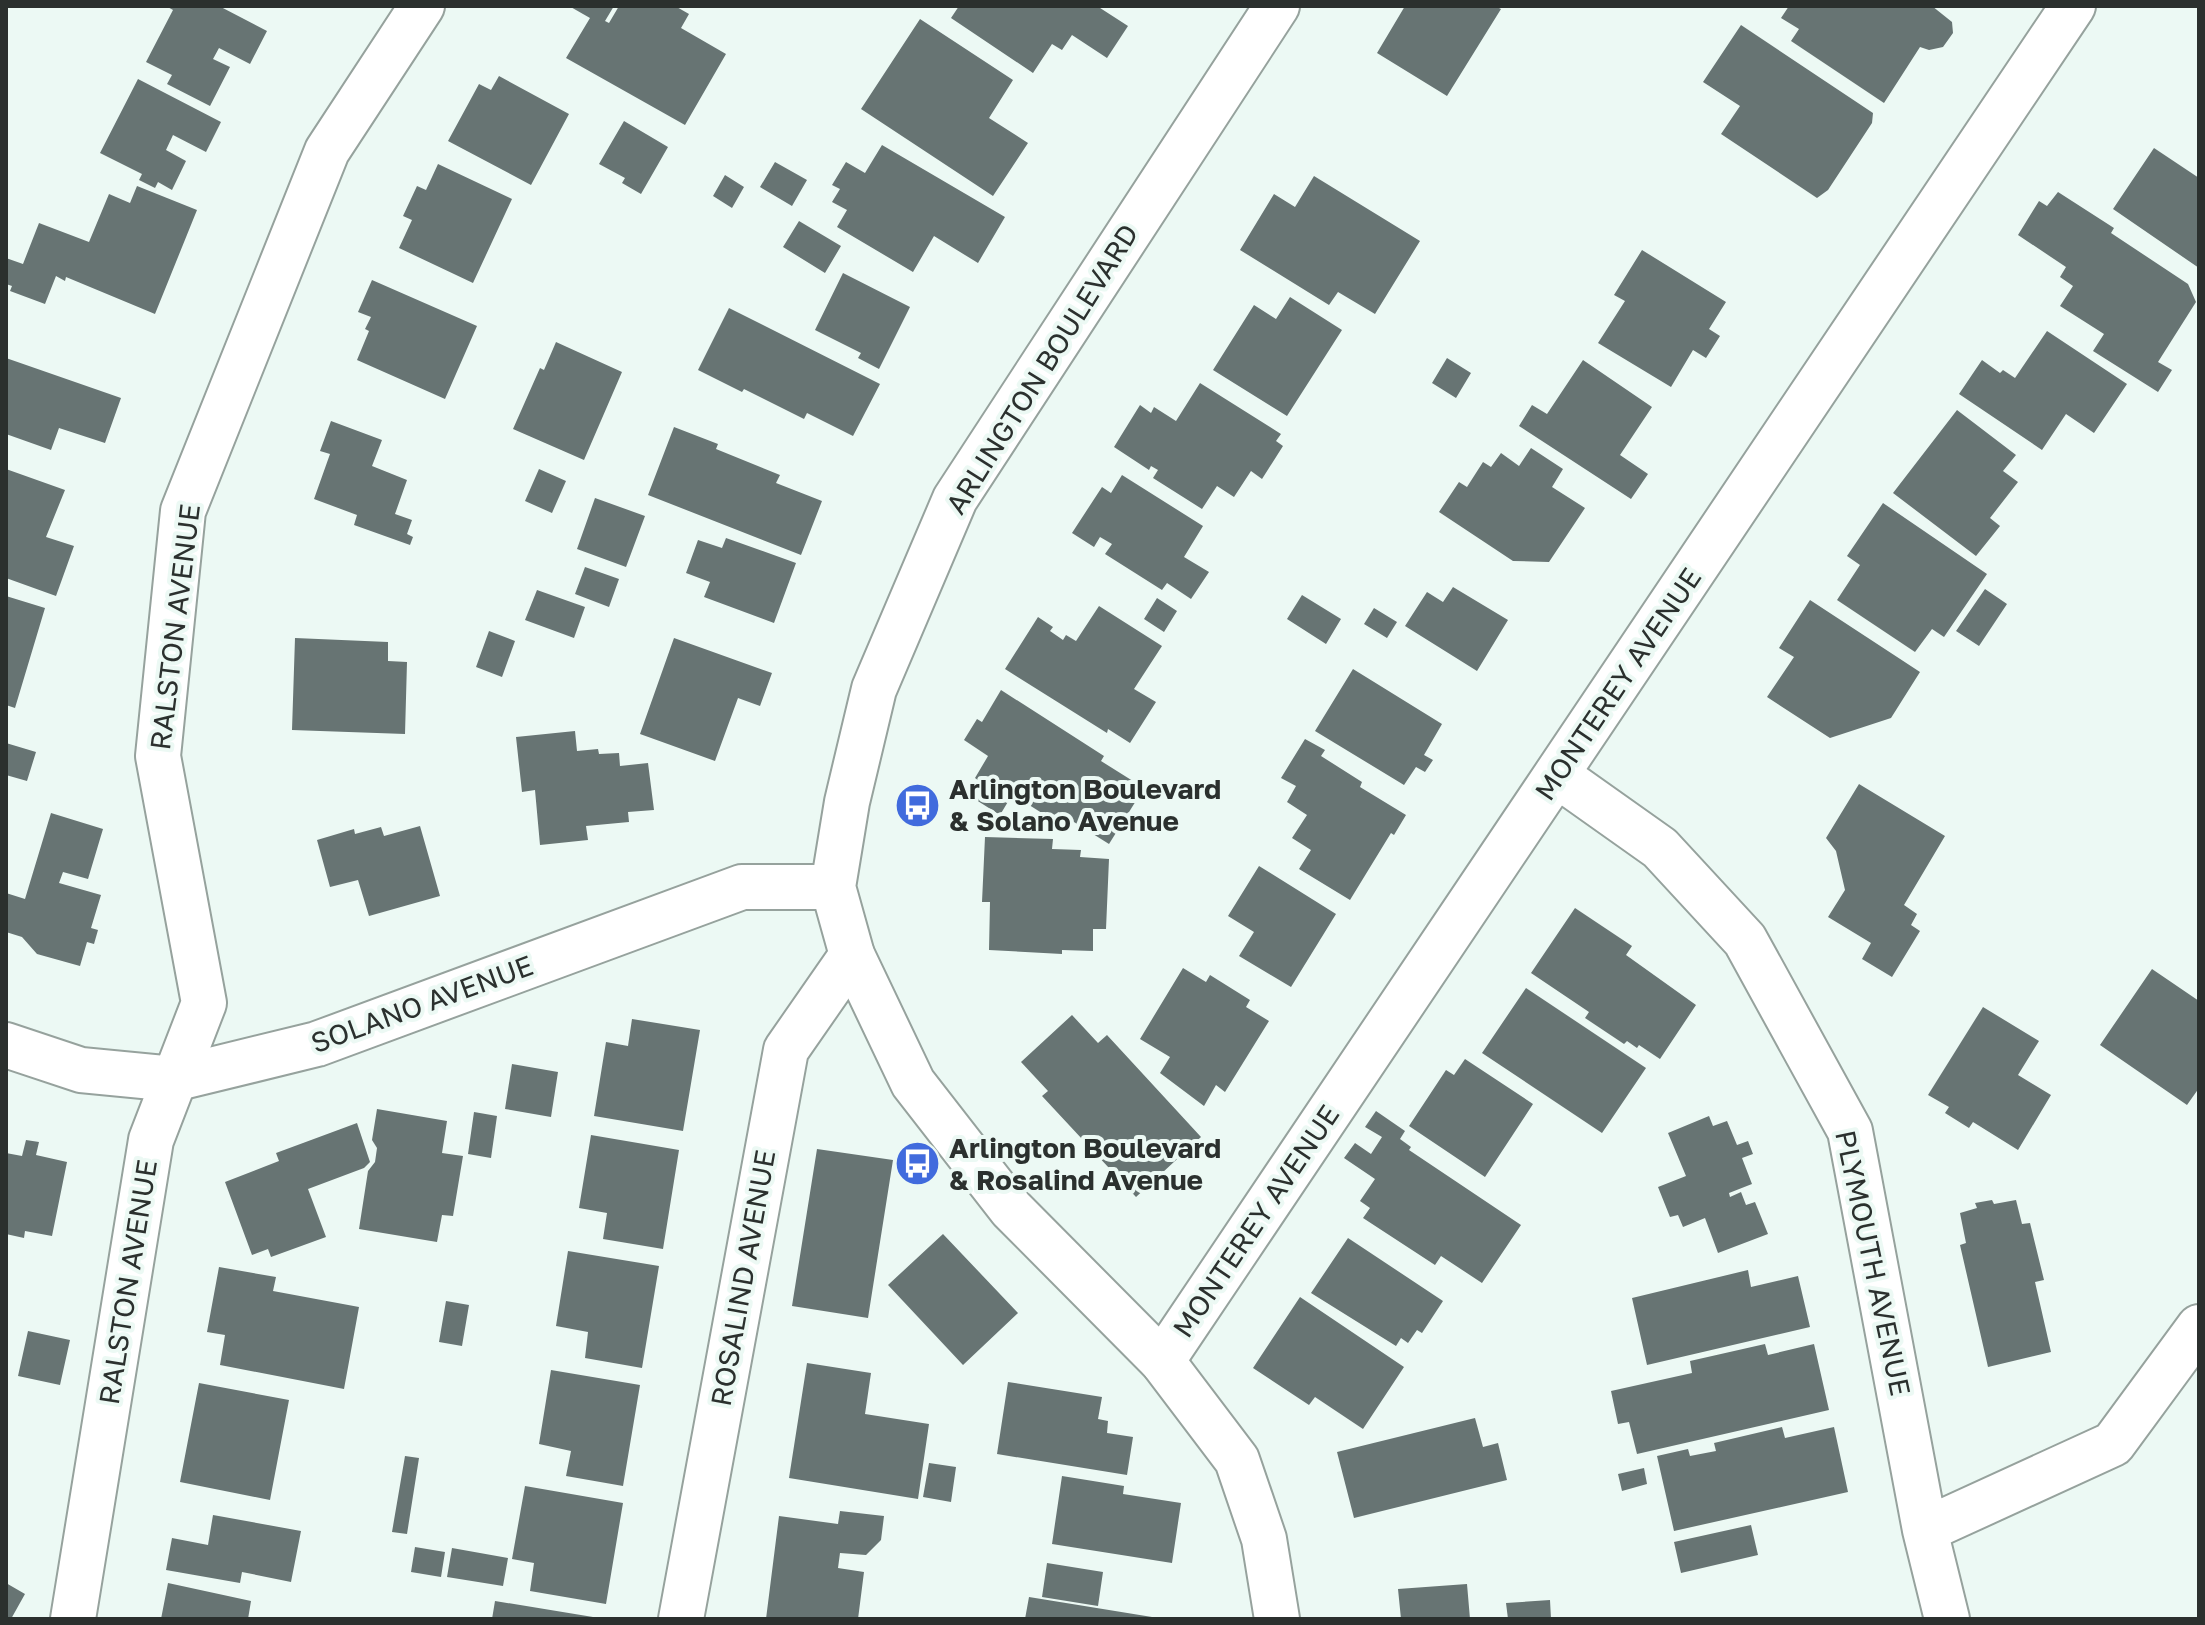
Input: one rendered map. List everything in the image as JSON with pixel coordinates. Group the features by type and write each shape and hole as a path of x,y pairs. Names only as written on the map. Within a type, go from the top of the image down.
{"street":[{"name":"RALSTON AVENUE","path":"73,1619 151,1140 204,1003 158,756 183,511 327,151 422,6"},
{"name":"ARLINGTON BOULEVARD","path":"1277,6 955,499 874,689 847,802 833,887 852,955 913,1083 1011,1209 1162,1361 1237,1460 1264,1539 1277,1619"},
{"name":"MONTEREY AVENUE","path":"1162,1361 2073,6"},
{"name":"PLYMOUTH AVENUE","path":"1557,775 1660,848 1745,940 1850,1131 1925,1530 1947,1619"},
{"name":"SOLANO AVENUE","path":"6,1045 81,1070 174,1079 317,1044 742,887 833,887"},
{"name":"ROSALIND AVENUE","path":"681,1619 786,1050 852,955"},
{"path":"1925,1530 2113,1444 2199,1327"}],"building":[{"path":"166,6 219,6 267,31 250,64 219,48 213,59 230,67 210,106 167,84 172,75 146,62 173,10"},
{"path":"569,6 614,6 605,21 609,23 619,6 675,6 689,14 681,28 726,54 685,125 566,58 590,18"},
{"path":"959,6 1097,6 1128,26 1107,58 1072,35 1062,50 1052,44 1033,73 951,18"},
{"path":"1405,6 1495,6 1501,9 1447,96 1377,53"},
{"path":"1789,6 1932,6 1952,22 1953,33 1943,47 1929,50 1920,47 1884,103 1791,41 1799,29 1781,18"},
{"path":"920,19 1013,80 989,118 1028,143 993,196 861,109"},
{"path":"1741,25 1873,113 1872,123 1828,190 1817,198 1721,134 1740,106 1703,82"},
{"path":"499,76 569,114 531,185 448,141 479,84 491,90"},
{"path":"138,79 221,122 206,152 173,135 166,150 186,161 172,190 158,182 155,188 139,180 142,174 100,153"},
{"path":"624,121 668,147 641,194 622,183 625,178 599,164"},
{"path":"882,145 1005,217 978,263 934,236 913,272 837,227 847,210 832,202 840,189 832,185 846,162 865,173"},
{"path":"2154,148 2199,178 2199,268 2113,209"},
{"path":"775,162 807,180 792,206 760,187"},
{"path":"438,164 512,199 473,283 399,248 412,220 403,216 417,186 426,190"},
{"path":"725,175 744,187 732,208 713,196"},
{"path":"1314,176 1420,241 1375,314 1338,292 1329,305 1240,250 1274,194 1295,207"},
{"path":"137,186 197,210 155,314 66,277 65,281 56,276 45,304 10,291 12,286 6,284 6,258 23,264 39,223 89,242 109,194 130,203"},
{"path":"2058,192 2114,228 2111,233 2188,284 2196,302 2158,362 2172,370 2158,392 2093,351 2104,334 2060,306 2073,286 2060,277 2066,267 2018,235 2039,201 2047,206"},
{"path":"799,221 841,246 825,273 783,247"},
{"path":"1642,250 1726,302 1709,329 1720,336 1706,358 1693,350 1671,387 1598,343 1625,301 1614,295"},
{"path":"843,273 910,307 879,369 858,358 861,353 815,330"},
{"path":"372,280 477,326 445,399 357,360 369,331 365,329 371,317 358,312"},
{"path":"1290,297 1342,330 1287,416 1213,370 1254,305 1276,319"},
{"path":"729,308 880,384 853,436 807,413 804,419 698,370"},
{"path":"2047,331 2127,384 2094,433 2066,414 2042,450 1959,394 1982,360 2000,373 2003,370 2015,378"},
{"path":"556,342 622,372 584,460 513,429 540,368 544,370"},
{"path":"6,358 121,398 105,443 59,428 51,450 6,434"},
{"path":"1447,358 1471,373 1456,398 1432,383"},
{"path":"1583,360 1652,407 1620,455 1648,474 1631,499 1519,426 1532,405 1547,414"},
{"path":"1200,383 1281,434 1276,441 1283,446 1262,479 1251,471 1234,497 1217,486 1202,509 1153,478 1158,470 1151,466 1149,470 1114,447 1140,405 1151,413 1154,407 1176,421"},
{"path":"1957,410 2016,455 2003,471 2018,482 1990,518 2000,526 1976,556 1893,493"},
{"path":"331,421 382,440 372,466 407,480 395,514 412,520 407,534 413,537 410,545 354,525 357,515 314,499 330,454 320,451"},
{"path":"674,427 718,444 716,449 780,475 776,483 822,501 801,555 648,495"},
{"path":"1531,448 1563,469 1552,487 1585,508 1549,562 1513,561 1439,512 1459,482 1467,487 1483,462 1491,467 1501,453 1519,466"},
{"path":"6,469 65,490 46,537 74,546 56,596 6,578"},
{"path":"539,469 566,481 552,513 525,501"},
{"path":"1122,475 1203,526 1184,557 1209,572 1191,599 1167,583 1162,590 1105,554 1112,544 1100,537 1094,547 1072,533 1102,487 1111,493"},
{"path":"595,498 645,516 626,567 577,549"},
{"path":"1883,503 1987,574 1944,637 1932,629 1915,652 1837,600 1860,565 1847,556"},
{"path":"726,538 796,563 774,623 704,597 710,582 686,573 698,540 722,548"},
{"path":"585,567 619,579 609,607 575,594"},
{"path":"1453,587 1508,620 1477,671 1405,626 1427,592 1443,602"},
{"path":"1985,589 2007,604 1979,646 1956,631"},
{"path":"537,590 585,607 574,638 525,620"},
{"path":"1302,595 1341,619 1326,644 1287,619"},
{"path":"6,596 45,608 15,708 6,705"},
{"path":"1157,598 1177,611 1164,632 1144,619"},
{"path":"1810,600 1920,672 1891,718 1830,738 1767,697 1794,657 1779,648"},
{"path":"1099,606 1162,646 1134,689 1156,702 1130,743 1108,729 1107,733 1005,669 1038,617 1053,627 1050,631 1063,640 1066,635 1076,641"},
{"path":"1374,608 1397,622 1387,638 1364,624"},
{"path":"489,631 515,641 502,677 476,667"},
{"path":"295,638 388,642 388,661 407,662 405,734 292,730"},
{"path":"674,638 772,673 760,706 738,698 715,761 640,734"},
{"path":"1353,669 1442,724 1424,755 1433,760 1425,772 1416,767 1404,785 1315,731"},
{"path":"1001,690 1104,756 1101,761 1144,788 1109,844 1058,812 1053,820 1018,798 1014,803 1009,800 1000,815 973,798 982,783 975,778 988,756 964,740 977,719 982,722"},
{"path":"575,731 577,751 598,749 599,754 619,753 620,766 648,763 654,810 628,812 629,822 586,826 588,840 540,845 535,790 522,792 516,737"},
{"path":"1305,739 1325,750 1321,756 1362,782 1360,787 1406,815 1394,835 1391,833 1350,900 1299,869 1311,850 1292,838 1307,815 1287,802 1296,786 1281,778"},
{"path":"6,743 36,752 27,781 6,775"},
{"path":"1859,784 1945,836 1904,905 1917,914 1911,925 1920,931 1892,977 1862,959 1871,943 1828,917 1845,890 1836,851 1826,838"},
{"path":"51,813 103,829 88,879 63,872 59,883 101,895 91,928 98,930 94,944 87,942 80,966 37,954 22,937 6,932 6,893 25,899"},
{"path":"420,826 440,896 369,916 358,880 330,887 317,840 354,829 355,834 381,827 384,836"},
{"path":"985,837 1053,839 1052,849 1081,850 1080,857 1109,859 1106,929 1093,929 1093,951 1062,950 1062,954 989,950 990,902 982,902"},
{"path":"1259,866 1336,914 1291,987 1239,956 1254,932 1228,916"},
{"path":"1575,908 1632,946 1626,955 1696,1005 1660,1059 1639,1045 1637,1048 1627,1041 1624,1044 1585,1018 1589,1012 1531,973"},
{"path":"1183,968 1206,982 1210,975 1250,1000 1246,1007 1269,1021 1225,1092 1216,1085 1204,1106 1160,1073 1170,1057 1140,1039"},
{"path":"2152,969 2199,1001 2199,1088 2187,1105 2100,1045"},
{"path":"1526,988 1646,1068 1602,1133 1482,1053"},
{"path":"1983,1007 2039,1041 2018,1075 2051,1095 2018,1150 1973,1122 1969,1128 1945,1113 1949,1107 1928,1095"},
{"path":"1072,1015 1098,1043 1107,1035 1201,1137 1136,1197 1042,1096 1048,1091 1021,1062"},
{"path":"632,1019 700,1030 683,1131 594,1116 606,1042 628,1046"},
{"path":"1465,1059 1533,1104 1485,1177 1409,1126 1446,1070 1454,1075"},
{"path":"512,1064 558,1072 551,1117 505,1109"},
{"path":"377,1109 447,1121 442,1153 463,1156 453,1216 442,1215 437,1242 359,1229 368,1171 375,1162 377,1148 372,1140"},
{"path":"1376,1111 1405,1131 1400,1139 1411,1147 1409,1150 1521,1225 1482,1283 1441,1256 1435,1265 1363,1218 1370,1208 1360,1201 1375,1179 1344,1158 1355,1143 1371,1154 1382,1137 1365,1127"},
{"path":"474,1112 497,1116 491,1158 468,1154"},
{"path":"1709,1116 1713,1126 1727,1121 1737,1145 1748,1141 1753,1154 1742,1158 1752,1184 1729,1193 1730,1197 1741,1192 1746,1205 1755,1202 1768,1234 1718,1253 1705,1218 1683,1227 1678,1215 1670,1217 1658,1187 1686,1176 1668,1133"},
{"path":"357,1123 370,1162 364,1168 308,1189 326,1237 271,1257 268,1249 252,1255 225,1182 279,1161 276,1153"},
{"path":"591,1135 679,1150 663,1249 603,1239 607,1213 579,1208"},
{"path":"26,1140 39,1142 36,1155 67,1162 52,1236 25,1231 24,1238 6,1234 6,1153 22,1156"},
{"path":"817,1149 893,1160 868,1318 792,1306"},
{"path":"1992,1200 1994,1204 2016,1200 2022,1224 2030,1223 2044,1280 2035,1282 2051,1352 1988,1367 1960,1245 1966,1243 1960,1213 1977,1208 1975,1203"},
{"path":"943,1234 1018,1313 963,1365 888,1285"},
{"path":"1348,1238 1443,1301 1422,1333 1417,1330 1408,1343 1401,1338 1396,1346 1311,1293"},
{"path":"568,1251 659,1266 642,1368 585,1358 588,1332 556,1326"},
{"path":"219,1267 276,1277 273,1291 359,1307 344,1389 220,1365 225,1335 207,1332"},
{"path":"1748,1270 1751,1287 1798,1276 1810,1327 1647,1365 1632,1298"},
{"path":"1300,1297 1404,1367 1363,1429 1315,1397 1309,1405 1253,1368"},
{"path":"446,1301 469,1305 462,1346 439,1342"},
{"path":"28,1331 70,1340 60,1385 18,1376"},
{"path":"1765,1344 1768,1355 1814,1344 1829,1410 1637,1454 1629,1422 1618,1424 1611,1391 1692,1373 1690,1361"},
{"path":"807,1363 871,1373 865,1414 929,1424 918,1499 789,1478"},
{"path":"551,1370 640,1385 623,1486 566,1476 571,1451 539,1444"},
{"path":"1008,1382 1102,1397 1098,1419 1108,1421 1107,1433 1133,1437 1127,1475 997,1454"},
{"path":"199,1383 289,1400 270,1500 180,1482"},
{"path":"1475,1418 1483,1447 1498,1443 1507,1480 1354,1518 1337,1452"},
{"path":"1782,1427 1785,1438 1834,1427 1848,1492 1674,1531 1657,1456 1688,1449 1690,1456 1716,1451 1714,1443"},
{"path":"405,1456 419,1458 407,1534 392,1532"},
{"path":"929,1463 956,1467 951,1502 923,1497"},
{"path":"1644,1468 1647,1484 1622,1491 1618,1474"},
{"path":"1062,1476 1124,1486 1123,1494 1181,1503 1172,1563 1052,1544"},
{"path":"525,1486 623,1503 606,1604 530,1591 534,1563 512,1559"},
{"path":"840,1511 884,1516 881,1540 866,1555 840,1553 838,1568 864,1572 858,1619 766,1619 779,1516 838,1524"},
{"path":"213,1515 301,1531 291,1582 242,1572 240,1583 166,1570 172,1538 208,1545"},
{"path":"1751,1525 1758,1555 1681,1573 1674,1542"},
{"path":"415,1547 445,1552 441,1577 411,1572"},
{"path":"452,1548 508,1558 503,1586 447,1577"},
{"path":"1047,1563 1103,1572 1098,1606 1042,1597"},
{"path":"6,1583 25,1594 11,1619 6,1619"},
{"path":"168,1583 251,1601 248,1619 161,1619"},
{"path":"1467,1584 1470,1619 1401,1619 1398,1589"},
{"path":"1029,1597 1152,1617 1152,1619 1025,1619"},
{"path":"1550,1600 1551,1619 1508,1619 1506,1603"},
{"path":"495,1601 593,1617 593,1619 492,1619"}],"place":[{"name":"Arlington Boulevard & Solano Avenue","path":"918,805"},
{"name":"Arlington Boulevard & Rosalind Avenue","path":"918,1164"}]}
